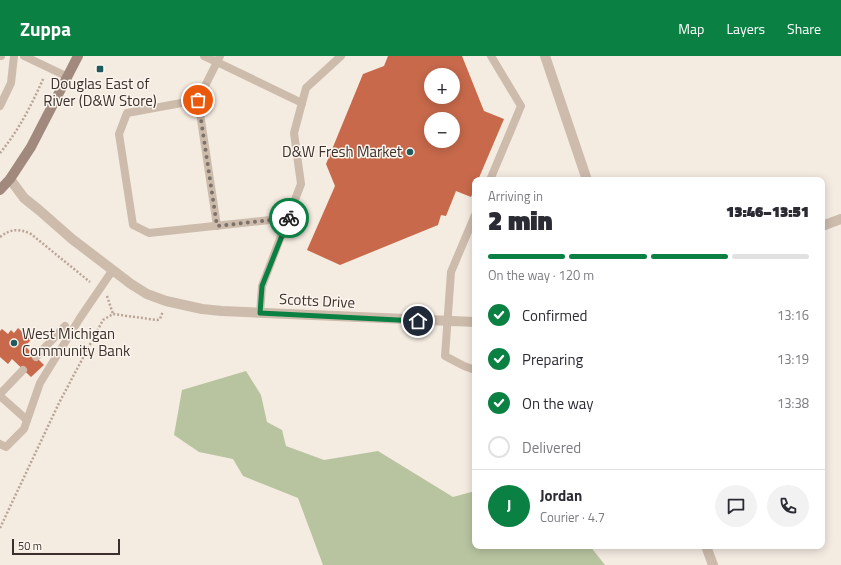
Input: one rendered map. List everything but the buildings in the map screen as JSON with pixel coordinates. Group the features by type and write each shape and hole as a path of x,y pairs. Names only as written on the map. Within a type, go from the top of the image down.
{"main road":[{"path":"0,190 10,179 31,147 78,56"}],"street":[{"path":"545,56 586,177"},
{"name":"Scotts Drive","path":"10,179 24,198 112,271 147,294 166,301 202,310 472,322"},
{"path":"825,225 841,219"},
{"path":"707,549 712,565"}],"lane":[{"path":"0,106 11,83 14,56"},
{"path":"24,56 68,77"},
{"path":"204,56 219,59 302,103"},
{"path":"260,313 262,286 301,184 294,133 306,88 341,56"},
{"path":"490,56 521,106 491,177"},
{"path":"217,226 198,100 219,59"},
{"path":"198,100 127,113 119,134 133,225 149,233 289,218"},
{"path":"472,222 451,272 446,356 472,369"},
{"path":"3,445 24,429 40,383 112,271"},
{"path":"36,357 65,326"},
{"path":"23,370 0,395 27,420"}],"path":[{"path":"0,153 14,136 34,99 48,68"},
{"path":"0,237 7,232 24,230 90,282"},
{"path":"106,294 113,314"},
{"path":"0,528 59,404 103,320 113,314 157,320 160,319 163,309"}],"green space":[{"path":"246,371 261,395 267,422 282,430 286,446 324,460 378,451 453,497 472,492 472,549 592,549 605,565 323,565 298,498 243,476 233,459 199,452 174,435 182,390"}],"way so far":[{"path":"198,100 217,226 289,218"}],"place":[{"name":"Douglas East of River (D&W Store)","path":"100,69"},
{"name":"D&W Fresh Market","path":"410,152"},
{"name":"West Michigan Community Bank","path":"14,343"}],"route":[{"path":"289,218 262,286 260,313 418,321"}]}
